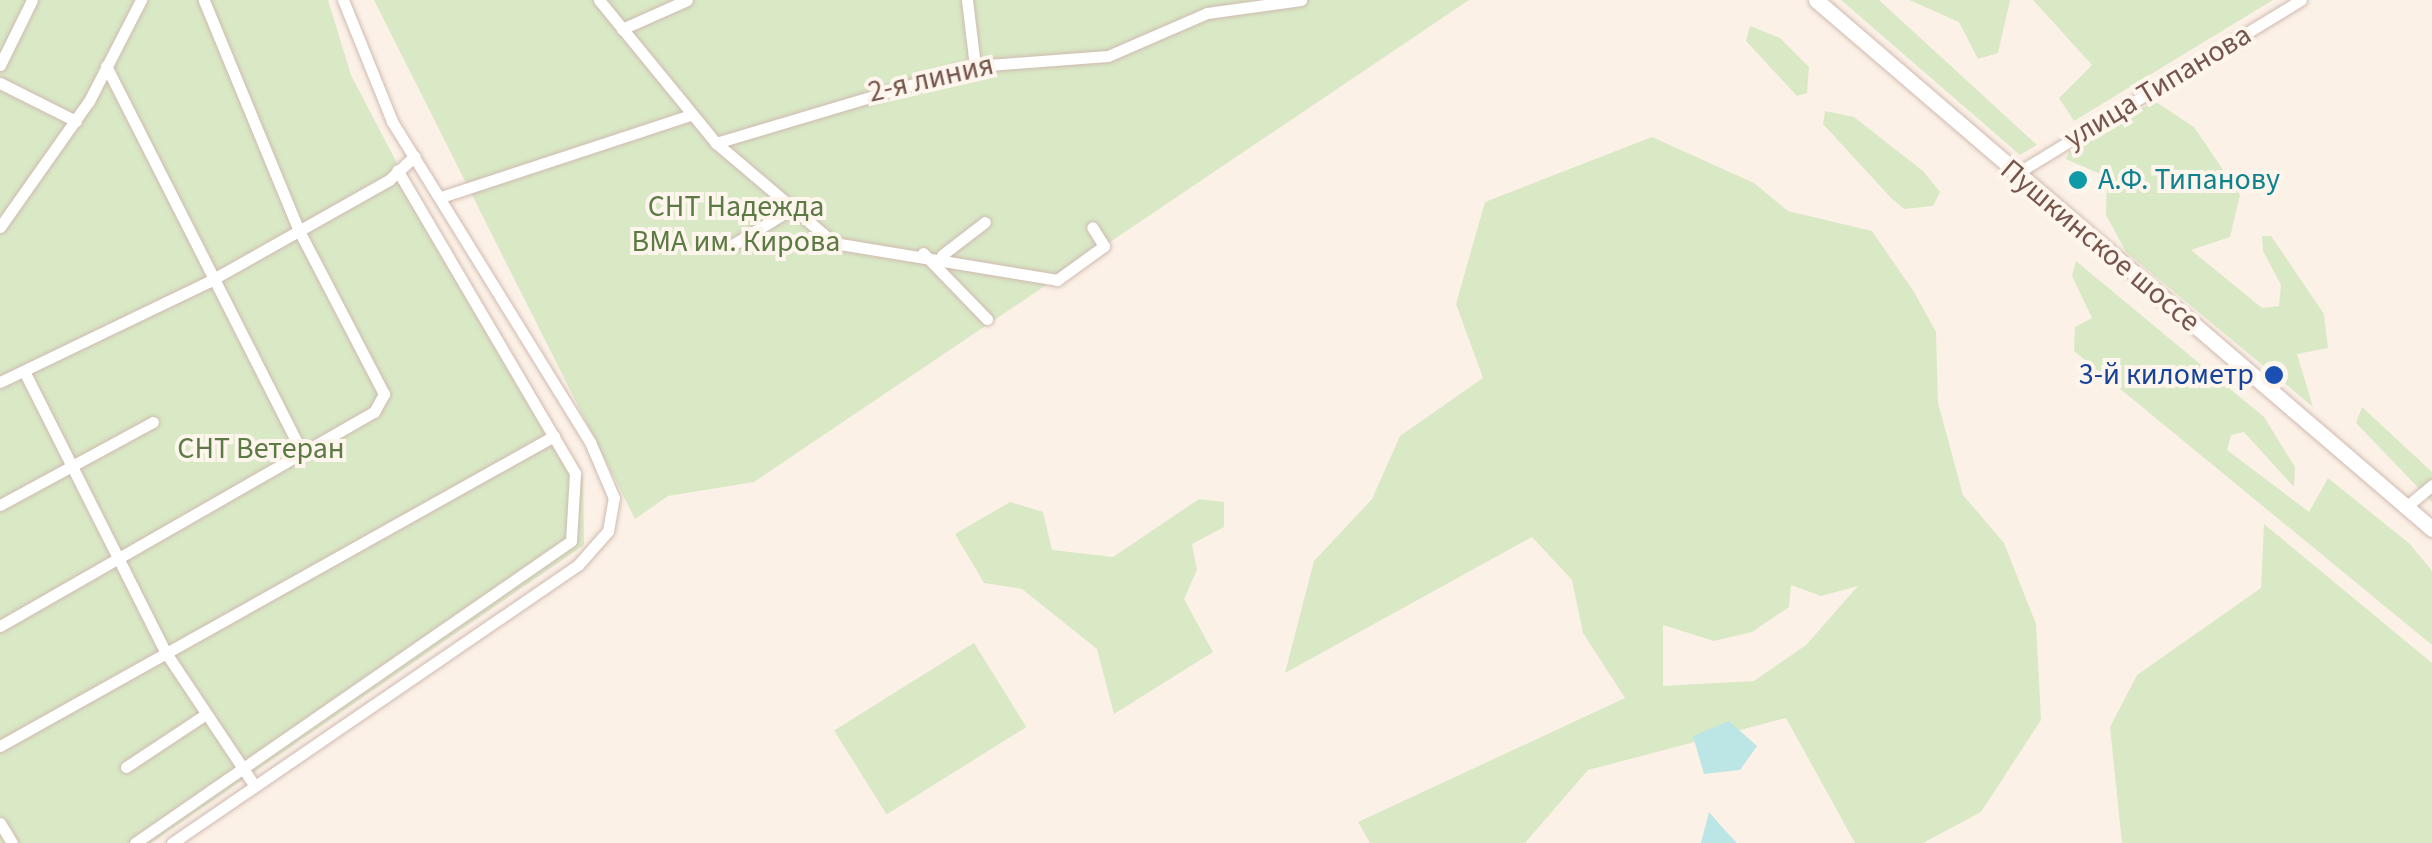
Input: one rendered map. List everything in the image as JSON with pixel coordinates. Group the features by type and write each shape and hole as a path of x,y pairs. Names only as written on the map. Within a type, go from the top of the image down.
{"main road":[{"name":"Пушкинское шоссе","path":"1816,0 2014,175 2432,529"}],"street":[{"path":"0,65 32,0"},
{"path":"0,225 76,121 142,0"},
{"path":"0,626 374,412 384,394 299,230 204,0"},
{"path":"172,843 578,565 608,530 614,498 590,442 362,64 343,0"},
{"path":"600,0 716,143 834,243 942,255 1057,280 1104,246 1092,227"},
{"path":"622,29 686,0"},
{"path":"967,0 975,66"},
{"name":"2-я линия","path":"716,143 975,66 1108,56 1247,1 1301,0"},
{"name":"улица Типанова","path":"2014,175 2301,0"},
{"path":"106,66 208,282 302,453"},
{"path":"0,83 76,121"},
{"path":"440,197 691,114"},
{"path":"0,382 208,282 415,156"},
{"path":"135,843 571,541 575,473 396,170"},
{"path":"734,244 793,208"},
{"path":"942,255 985,222"},
{"path":"923,253 987,319"},
{"path":"24,371 68,466 166,653 254,785"},
{"path":"0,505 153,422"},
{"path":"0,746 554,436"},
{"path":"2406,506 2432,484"},
{"path":"126,767 206,714"},
{"path":"0,824 12,843"}],"green space":[{"name":"СНТ Ветеран","path":"0,0 328,0 351,75 399,167 583,476 584,545 151,843 0,843"},
{"name":"СНТ Надежда ВМА им. Кирова","path":"374,0 1469,0 754,482 668,496 635,519"},
{"path":"1841,0 1879,0 2037,145 2020,155"},
{"path":"1909,0 2010,0 1998,53 1978,59 1959,22"},
{"path":"2033,0 2273,0 2074,121 2059,98 2092,65"},
{"path":"1750,26 1780,38 1809,67 1807,93 1797,96 1746,41"},
{"path":"2156,102 2194,127 2240,195 2230,237 2191,250 2262,308 2279,306 2281,285 2263,251 2262,236 2271,236 2324,314 2328,348 2297,354 2313,407 2126,252 2106,215 2107,177 2066,159 2075,138"},
{"path":"1825,111 1854,117 1923,171 1940,192 1933,206 1904,209 1891,198 1823,124"},
{"path":"1652,137 1754,183 1788,211 1872,231 1936,332 1938,403 1963,495 2004,543 2036,624 2041,720 1981,812 1923,843 1855,843 1786,718 1588,770 1525,843 1370,843 1358,822 1625,698 1583,633 1572,580 1532,537 1285,673 1314,561 1372,499 1400,436 1483,378 1456,304 1485,202","holes":["1791,585 1821,596 1858,586 1806,645 1754,681 1663,686 1663,625 1714,641 1752,632 1789,607"]},
{"path":"2076,261 2264,417 2295,467 2294,487 2244,432 2231,435 2227,450 2309,512 2328,478 2410,544 2432,571 2432,645 2074,351 2075,327 2092,318 2072,276"},
{"path":"2362,407 2432,472 2432,502 2356,423"},
{"path":"1199,499 1224,502 1224,527 1192,544 1197,570 1184,599 1213,652 1114,714 1097,649 1022,589 984,583 955,534 1010,502 1043,512 1052,550 1113,557"},
{"path":"2264,524 2432,663 2432,843 2122,843 2110,727 2137,675 2261,588"},
{"path":"974,643 1026,727 887,814 834,730"}],"water":[{"path":"1729,721 1757,746 1740,770 1704,774 1693,736"},
{"path":"1709,812 1721,826 1737,843 1701,843"}],"place":[{"name":"А.Ф. Типанову","path":"2078,180"},
{"name":"3-й километр","path":"2274,375"}]}
